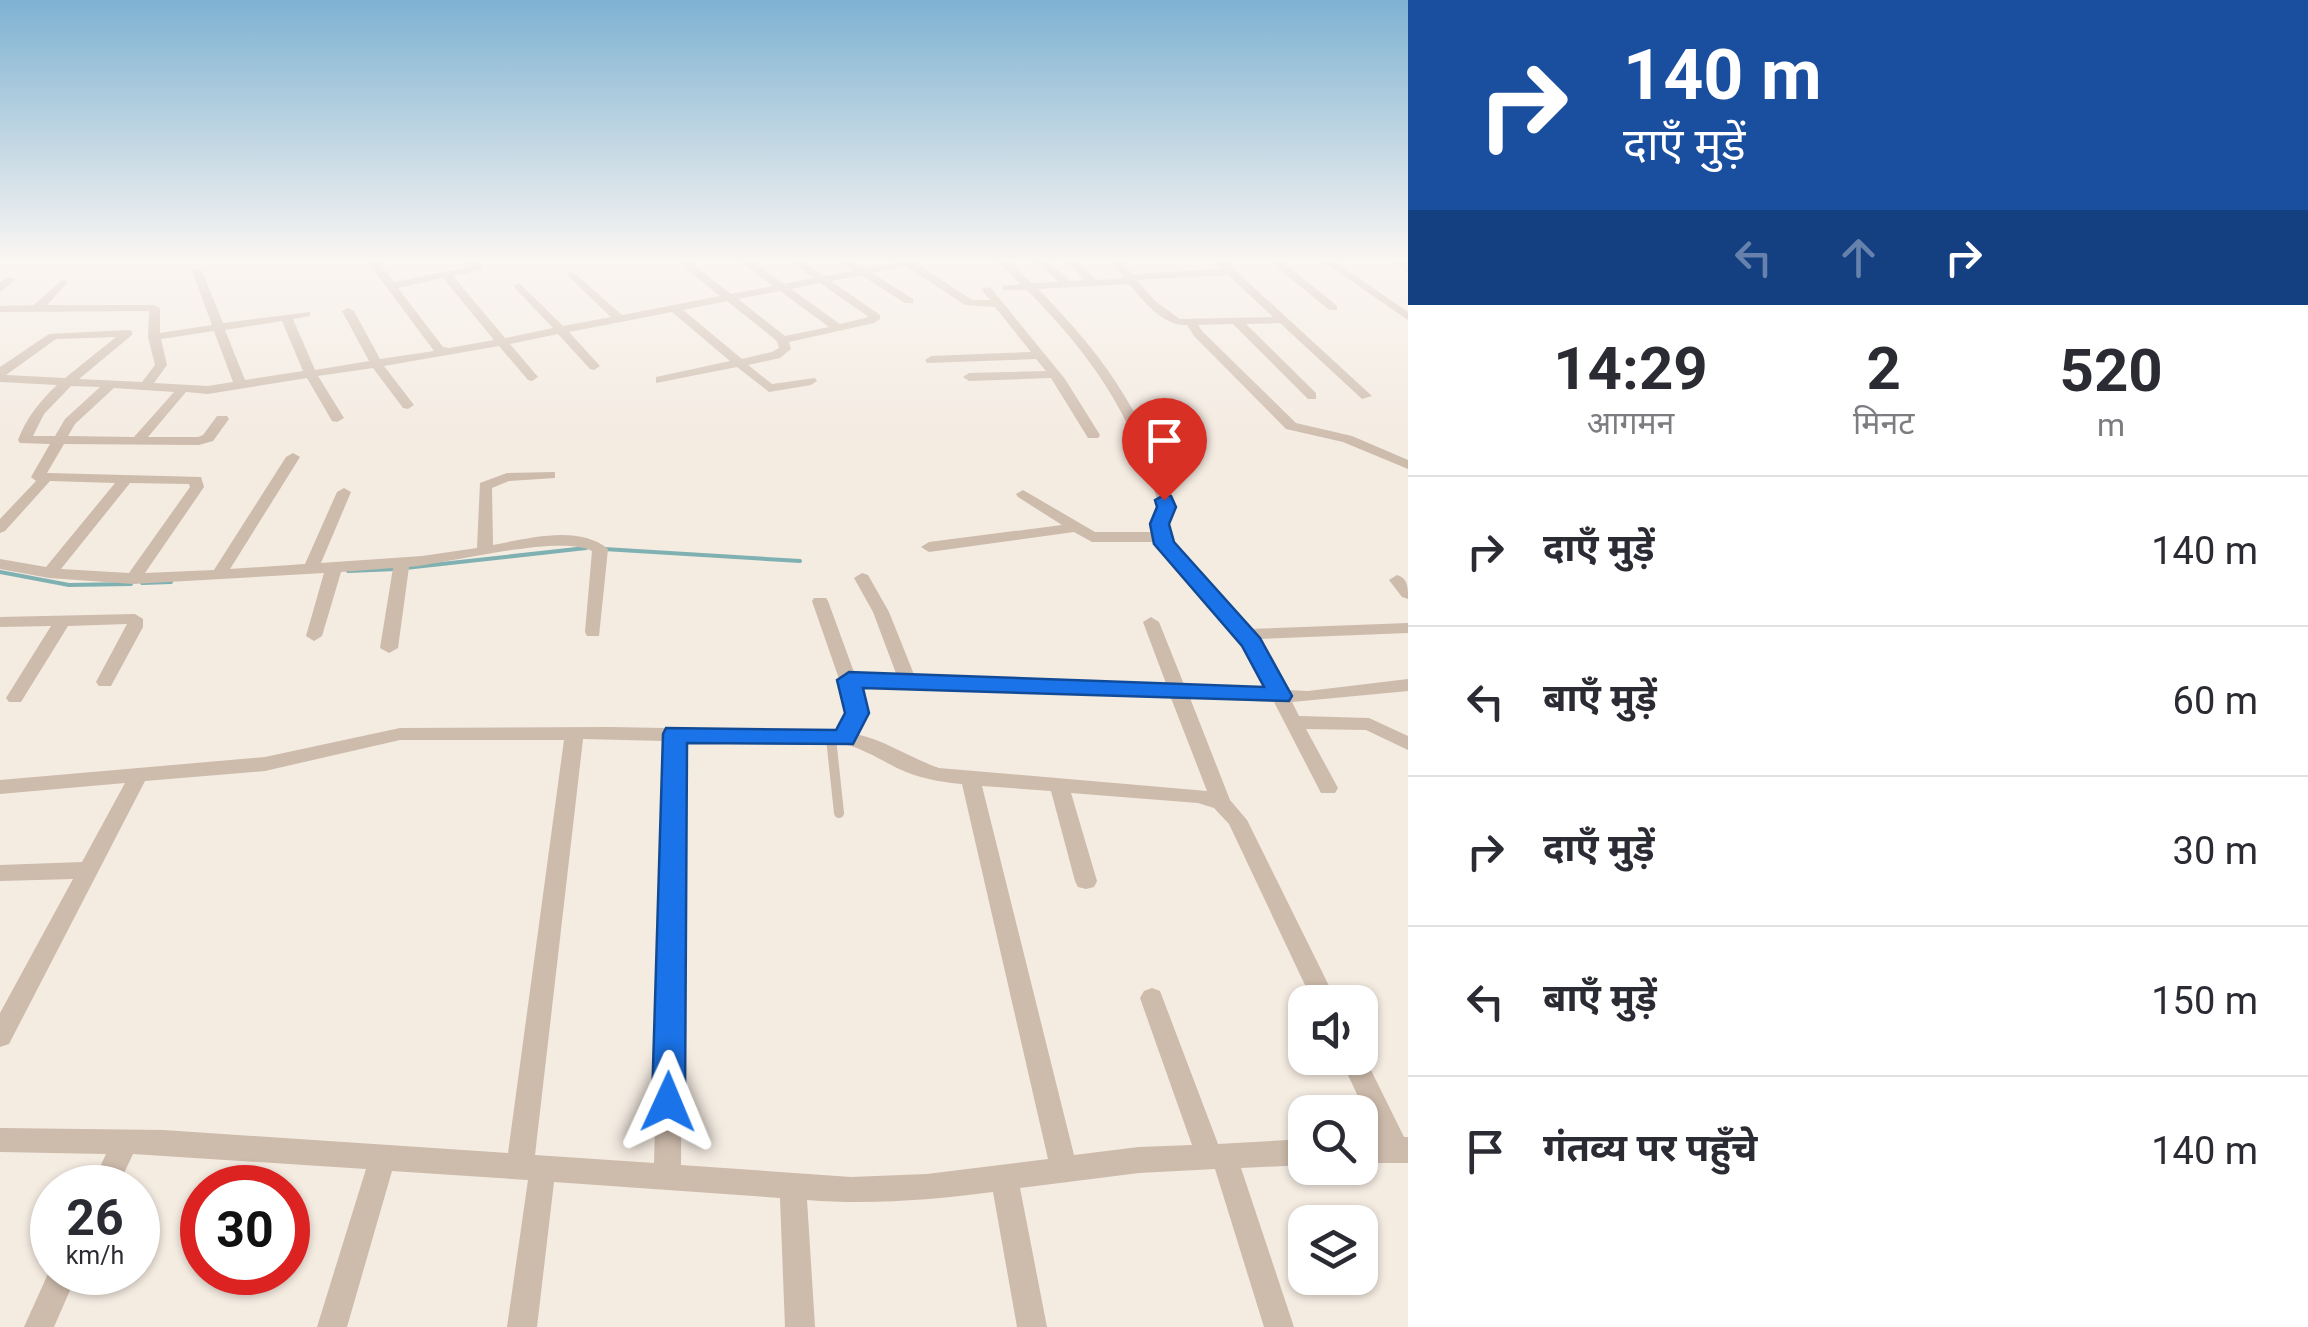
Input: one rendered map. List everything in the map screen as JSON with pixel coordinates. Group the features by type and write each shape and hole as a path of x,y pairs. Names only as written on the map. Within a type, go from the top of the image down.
{"street":[{"path":"144,388 160,372 155,323"},
{"path":"218,323 241,386"},
{"path":"0,393 4,376 53,336 154,335 247,323"},
{"path":"289,323 311,375 337,418"},
{"path":"355,323 378,365 408,405"},
{"path":"419,323 439,348 450,352"},
{"path":"486,323 532,377"},
{"path":"555,323 594,366"},
{"path":"4,376 181,391 241,386 606,323"},
{"path":"692,323 769,388 812,381"},
{"path":"761,323 783,340"},
{"path":"831,323 838,328"},
{"path":"783,340 856,323"},
{"path":"1014,323 1055,374 1092,436"},
{"path":"1061,323 1116,388 1134,419 1166,507 1160,524 1161,538 1245,634 1328,788"},
{"path":"1188,323 1216,323"},
{"path":"1238,323 1312,396"},
{"path":"1289,323 1366,396"},
{"path":"1192,324 1291,426 1347,438 1408,465"},
{"path":"128,333 68,382 24,438 58,442 199,441 208,438 222,419"},
{"path":"660,380 782,352 783,340"},
{"path":"931,360 1040,354"},
{"path":"969,377 1055,374"},
{"path":"110,385 70,422 38,473 45,479 197,482 134,579"},
{"path":"137,441 181,391"},
{"path":"220,574 292,456"},
{"path":"485,552 485,486 498,479 550,475"},
{"path":"0,528 45,479"},
{"path":"49,573 126,479"},
{"path":"311,568 344,492"},
{"path":"1023,494 1074,528 1104,540 1161,538"},
{"path":"929,546 1074,528"},
{"path":"0,564 49,573 134,579 402,562 538,542 597,545 593,632"},
{"path":"389,648 402,562"},
{"path":"314,636 334,566"},
{"path":"862,578 881,612 908,682"},
{"path":"820,601 857,713 838,738"},
{"path":"15,698 63,620"},
{"path":"0,622 134,620 136,627 105,682"},
{"path":"1151,622 1221,803 1237,820 1317,985"},
{"path":"1245,634 1408,628"},
{"path":"849,680 1280,696 1347,695 1408,686"},
{"path":"1294,722 1358,722 1408,744"},
{"path":"1379,728 1408,726"},
{"path":"522,1327 531,1167 574,733"},
{"path":"0,787 265,764 400,734 675,734 838,738 868,743 922,771 1198,796 1221,803"},
{"path":"667,1176 675,734"},
{"path":"0,1036 140,772"},
{"path":"970,778 1064,1169"},
{"path":"1059,785 1086,881"},
{"path":"0,873 88,870"},
{"path":"1152,998 1217,1156 1279,1327"},
{"path":"1361,1075 1402,1150"},
{"path":"0,1140 125,1142 383,1157 851,1190 927,1187 1064,1169 1288,1153"},
{"path":"114,1165 125,1142"},
{"path":"332,1327 383,1157"},
{"path":"1004,1176 1032,1327"},
{"path":"793,1185 800,1327"},
{"path":"38,1327 53,1295"}],"lane":[{"path":"838,738 839,813"}],"waterway":[{"path":"405,568 586,548"},
{"path":"604,549 800,561"},
{"path":"348,571 396,569"},
{"path":"0,572 69,585 131,584"},
{"path":"142,583 171,582"}],"route":[{"path":"668,1102 675,734 844,738 857,713 849,680 1280,696 1252,643 1164,544 1160,524 1166,512 1164,500"}]}
